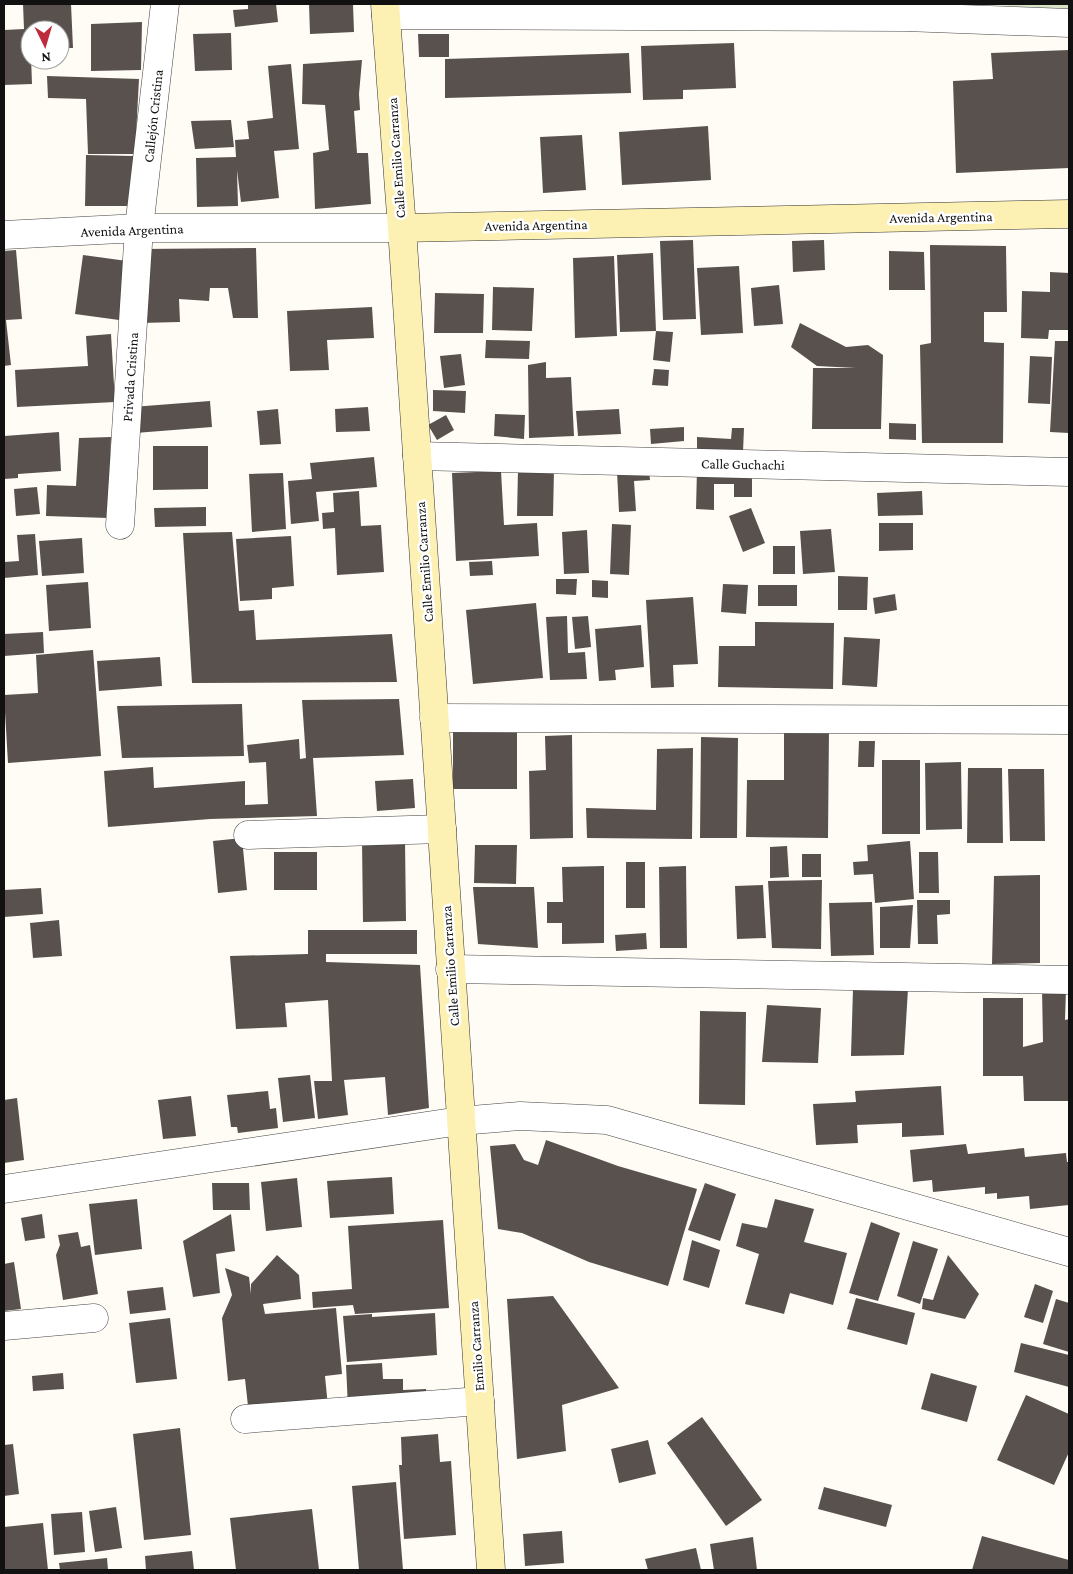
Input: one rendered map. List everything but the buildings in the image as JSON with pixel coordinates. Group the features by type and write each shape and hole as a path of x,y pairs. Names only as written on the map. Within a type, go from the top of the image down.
{"street":[{"name":"Callejón Cristina","path":"139,228 165,4"},
{"path":"385,10 904,17 1069,24"},
{"name":"Calle Emilio Carranza","path":"385,10 402,228 460,1121"},
{"name":"Avenida Argentina","path":"4,235 139,228 402,228 1069,214"},
{"name":"Privada Cristina","path":"120,525 139,228"},
{"name":"Calle Guchachi","path":"417,456 1069,472"},
{"path":"434,718 1069,720"},
{"path":"248,835 442,829"},
{"path":"450,969 1069,980"},
{"path":"4,1189 460,1121 520,1116 607,1120 1069,1252"},
{"name":"Emilio Carranza","path":"460,1121 491,1570"},
{"path":"4,1326 94,1318"},
{"path":"245,1419 480,1402"}],"green space":[{"path":"984,4 1069,4 1069,11"}]}
